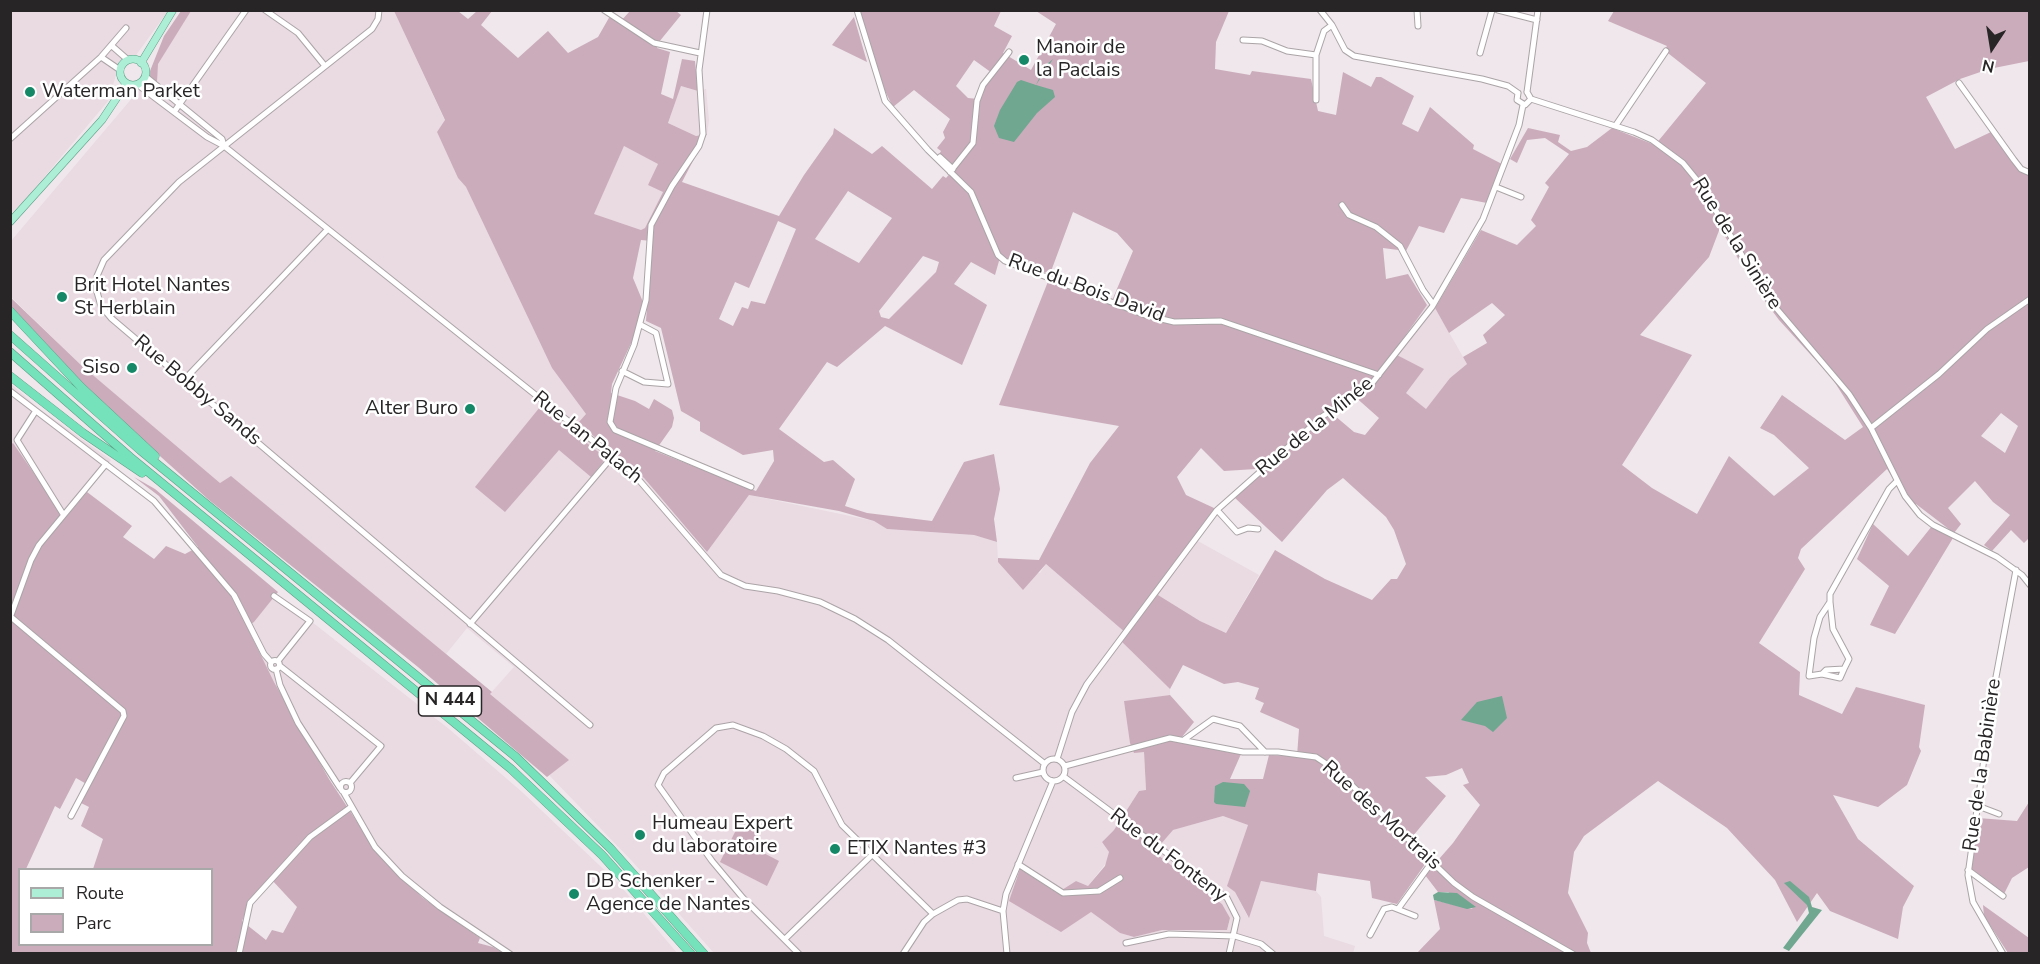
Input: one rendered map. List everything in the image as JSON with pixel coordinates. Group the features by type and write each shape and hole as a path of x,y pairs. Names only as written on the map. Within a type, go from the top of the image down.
{"highway":[{"path":"10,311 104,410 171,470 170,474"},
{"name":"N 444","path":"10,335 77,397 516,757 610,848 704,954"},
{"name":"N 444","path":"10,352 105,436 520,776 602,855 691,954"},
{"path":"10,376 83,433 149,478 194,513 198,513"}],"main road":[{"path":"141,63 173,10"},
{"path":"128,60 141,63 146,70 145,76 138,85 126,84 120,78 120,70 128,60"},
{"path":"10,222 102,120 126,84"}],"street":[{"path":"174,112 246,10"},
{"path":"265,10 298,33 325,66"},
{"name":"Rue Bobby Sands","path":"379,10 378,20 372,29 178,183 104,260 97,276 96,292 101,306 111,318 590,725"},
{"path":"604,10 654,43 700,53"},
{"path":"707,10 700,53 703,134 699,146 672,186 651,225 646,300 641,326 616,388 611,427 751,487"},
{"path":"856,10 885,101 952,170"},
{"path":"1320,10 1328,14 1345,50 1354,56 1485,80 1508,86 1518,93 1527,92"},
{"path":"1417,10 1418,26"},
{"path":"1480,53 1492,10"},
{"path":"1498,10 1537,20"},
{"path":"1518,93 1517,100 1523,105 1531,99 1527,92 1538,10"},
{"path":"1316,100 1316,55 1324,31 1332,25"},
{"path":"10,139 102,57 126,28"},
{"path":"1243,40 1262,41 1287,51 1316,55"},
{"path":"112,46 128,60"},
{"path":"1616,125 1666,51"},
{"path":"952,170 973,143 977,101 983,85 1009,52"},
{"path":"102,57 120,70"},
{"name":"Rue Jan Palach","path":"145,76 222,139 224,146"},
{"path":"1959,82 2006,151 2021,169 2030,173"},
{"name":"Rue Jan Palach","path":"138,85 207,137 224,146 612,457 649,489 721,575 744,586 802,597 855,619 888,640 1045,764"},
{"name":"Rue de la Sinière","path":"1531,99 1616,125 1652,140 1686,165 1701,185 1765,295 1784,320 1830,369 1871,428 1897,481 1920,515 1933,525 1997,557 2016,570 2030,585"},
{"name":"Rue de la Minée","path":"1057,759 1072,712 1087,684 1217,510 1291,442 1323,416 1353,399 1379,375 1433,304 1470,244 1496,187 1519,125 1523,105"},
{"path":"940,157 952,170"},
{"name":"Rue du Bois David","path":"952,170 971,192 998,255 1005,261 1145,315 1174,322 1221,321 1379,375"},
{"path":"1496,187 1521,197"},
{"path":"1342,206 1349,215 1376,227 1400,246 1433,304"},
{"path":"184,380 328,229"},
{"path":"1871,428 1939,374 1987,329 2030,299"},
{"path":"622,371 644,382 668,384 656,333 641,326"},
{"path":"10,391 154,501 234,595 264,654 271,662 278,665 381,746 344,786"},
{"path":"35,412 17,440 63,514"},
{"path":"471,624 612,457"},
{"path":"71,816 124,716 123,711 11,617 31,560 63,514 106,464"},
{"path":"1830,602 1817,625 1809,676 1822,675 1826,670 1844,669 1849,659 1833,629 1830,594 1889,489 1897,481"},
{"path":"1217,510 1237,532 1248,528 1258,530"},
{"name":"Rue de la Babinière","path":"2002,954 1973,902 1968,885 1968,870 1993,693 2016,570"},
{"path":"274,596 310,621 278,665 280,685 298,723 328,771 351,791 351,807"},
{"path":"1185,739 1213,719 1240,726 1265,752"},
{"path":"800,954 743,898 712,861 658,785 664,773 709,731 724,726 743,728 786,749 814,771 842,825 933,914"},
{"name":"Rue des Mortrais","path":"1065,766 1170,738 1185,739 1243,752 1310,755 1320,759 1336,771 1432,862 1473,897 1573,954"},
{"path":"1007,954 1003,911 1011,879 1036,826 1053,781 1063,776 1065,766 1057,759 1045,764 1043,772"},
{"path":"1016,778 1043,772"},
{"path":"1043,772 1053,781"},
{"name":"Rue du Fonteny","path":"1063,776 1227,898 1237,918 1235,936 1229,954"},
{"path":"344,786 351,807 375,847 402,876 440,907 510,954"},
{"path":"1978,806 1999,814"},
{"path":"239,954 250,903 310,837 351,807"},
{"path":"785,939 872,855"},
{"path":"1398,909 1432,862"},
{"path":"1018,864 1063,893 1099,891 1120,878"},
{"path":"1968,870 2003,896"},
{"path":"903,954 933,914 958,900 967,899 1003,911"},
{"path":"1370,935 1384,909 1398,909 1415,916"},
{"path":"1126,944 1169,934 1235,936 1261,944 1273,954"}],"shaded area":[{"path":"11,11 168,11 136,55 120,62 108,101 25,200 11,213"},
{"path":"191,11 394,11 445,121 437,132 458,178 466,187 552,368 586,414 578,423 644,478 707,552 749,495 874,521 887,529 974,535 997,542 998,562 1040,573 1046,564 1127,634 1122,642 1170,689 1170,695 1124,701 1144,751 1146,791 1139,791 1114,830 1102,842 1109,852 1109,859 1088,886 1076,881 1057,893 1013,885 1091,912 1120,933 1134,937 1161,930 1227,930 1230,918 1222,904 1154,852 1172,830 1223,816 1248,825 1228,885 1235,892 1248,917 1261,881 1316,891 1321,897 1324,936 1355,946 1353,953 714,953 632,861 549,775 568,760 490,694 514,667 467,628 446,654 231,477 220,483 81,365 11,297 11,241 150,77 157,81 157,64"},
{"path":"1053,59 1036,85 1045,66"},
{"path":"1021,80 1053,90 1055,97 1037,113 1014,142 999,138 994,126 1000,110 1017,82"},
{"path":"681,86 698,91 706,89 709,120 707,134 696,136 668,123"},
{"path":"624,146 659,164 663,192 645,228 641,230 593,214"},
{"path":"1427,305 1435,308 1467,364 1450,378 1426,410 1406,393 1399,356 1393,353"},
{"path":"10,383 37,407 111,460 64,518 13,443 11,445"},
{"path":"1196,540 1259,575 1226,633 1200,621 1158,595"},
{"path":"276,594 449,729 522,792 618,883 677,953 503,953 423,898 378,854 300,731 261,657 247,626 254,622"},
{"path":"1502,696 1507,718 1493,732 1485,726 1461,720 1477,702"},
{"path":"1223,782 1244,784 1250,791 1245,807 1214,802 1215,786"},
{"path":"1790,881 1809,897 1812,907 1822,910 1789,951 1783,948 1809,913 1807,905 1784,883"},
{"path":"1438,892 1457,893 1476,907 1467,909 1434,900 1433,895"}],"green space":[{"path":"181,11 191,11 158,64 157,82 150,77 150,71 164,36"},
{"path":"394,11 458,11 468,19 477,11 492,11 481,25 518,58 548,31 568,53 598,37 610,16 620,22 630,11 676,11 681,15 659,42 657,48 670,52 661,94 673,99 682,59 695,61 698,91 681,86 668,123 696,136 707,134 682,182 779,216 833,134 834,128 872,154 882,146 932,189 943,176 946,178 953,170 938,156 941,151 937,148 945,138 943,132 950,119 914,90 893,107 884,89 860,11 1001,11 994,26 1012,36 1003,53 1031,70 1056,24 1036,11 1229,11 1216,42 1215,69 1250,75 1252,71 1311,79 1318,111 1336,115 1343,72 1371,87 1376,77 1381,77 1414,96 1402,124 1418,132 1430,107 1474,145 1473,149 1502,164 1487,203 1461,198 1444,233 1419,226 1406,251 1383,248 1386,279 1408,274 1427,305 1393,353 1424,369 1406,393 1426,409 1450,378 1467,364 1463,357 1487,343 1483,335 1505,315 1492,303 1449,333 1435,308 1481,230 1517,245 1536,226 1531,220 1549,187 1545,183 1569,154 1545,138 1527,140 1517,163 1510,159 1528,128 1560,135 1558,142 1571,151 1587,147 1612,128 1655,145 1706,83 1664,50 1667,46 1608,21 1614,11 2029,11 2029,61 1989,69 1960,79 1926,97 1955,149 1991,132 2011,160 2029,174 2029,538 2024,543 2011,530 1992,551 1984,545 2010,515 1993,502 1975,481 1948,508 1961,524 1954,533 1916,504 1911,507 1887,469 1801,549 1798,558 1805,569 1759,643 1800,672 1799,695 1842,714 1856,687 1925,705 1919,747 1921,751 1907,785 1878,807 1833,795 1858,839 1914,886 1903,907 1898,939 1830,911 1817,893 1797,922 1775,880 1727,828 1658,781 1584,836 1574,852 1568,893 1588,933 1587,943 1591,953 1417,953 1440,929 1434,900 1473,909 1448,892 1438,892 1425,875 1453,843 1480,805 1463,785 1469,783 1462,768 1446,775 1425,777 1446,796 1408,842 1428,860 1397,904 1372,898 1370,881 1318,873 1316,891 1261,881 1249,918 1235,892 1227,886 1248,825 1223,816 1173,830 1154,852 1222,904 1230,918 1227,930 1162,930 1134,937 1120,933 1091,912 1061,932 1009,901 1020,869 1057,893 1076,881 1088,886 1105,866 1109,852 1102,842 1114,830 1139,791 1146,790 1144,752 1134,753 1130,743 1124,701 1170,695 1194,722 1182,737 1189,744 1241,754 1230,779 1263,779 1269,755 1297,756 1299,729 1260,712 1264,703 1255,699 1259,688 1238,682 1224,684 1183,665 1170,689 1122,642 1127,634 1046,564 1023,590 998,562 998,558 1039,560 1090,463 1119,426 999,405 1049,279 1111,303 1133,251 1117,233 1073,212 1050,274 1005,259 999,261 995,275 971,262 954,284 987,305 962,365 885,326 837,367 827,362 779,429 824,462 833,460 855,479 845,506 867,513 932,521 964,462 994,454 1000,489 994,519 997,542 974,535 887,529 874,521 839,511 749,495 707,552 644,478 578,423 586,414 552,368 466,187 458,178 437,132 445,120","holes":["974,60 992,73 978,99 968,98 956,86","624,146 658,164 648,185 663,192 645,228 641,230 594,214","848,191 892,218 859,263 815,239","778,221 796,229 765,304 751,301 748,309 742,307 733,326 719,319 735,282 749,288","1720,228 1756,289 1779,320 1832,378 1863,427 1845,440 1782,395 1760,428 1774,435 1809,468 1774,496 1729,456 1697,514 1652,488 1622,465 1692,355 1640,335 1709,257","641,240 652,241 646,321 661,328 681,411 700,422 700,431 743,455 773,450 774,461 756,491 655,451 672,427 674,418 672,410 654,399 649,409 635,401 611,393 612,384 633,339 643,302 633,278","923,256 939,262 936,272 889,319 881,317 879,311","1353,395 1379,418 1365,435 1354,432 1328,410","2001,413 2018,426 2005,453 1981,436","1201,448 1224,471 1256,469 1260,473 1235,498 1282,542 1327,490 1343,478 1386,517 1394,530 1406,564 1397,579 1391,579 1372,600 1325,579 1275,550 1226,633 1200,621 1158,595 1216,514 1214,508 1186,495 1177,477"]},
{"path":"854,17 867,62 832,45"},
{"path":"10,297 81,365 220,483 231,476 492,692 490,694 569,760 547,777 418,667 209,500 103,405 11,306"},
{"path":"540,407 601,454 603,462 591,477 559,450 505,512 475,487"},
{"path":"13,443 65,518 87,492 132,526 123,537 154,559 166,546 185,554 198,547 159,496 134,477 155,489 278,592 254,622 247,627 274,682 329,779 378,854 393,870 423,898 480,938 478,943 493,947 503,953 11,954 10,445","holes":["76,778 90,786 81,803 89,807 81,826 103,839 93,868 213,868 213,946 18,946 18,868 26,868 55,806 60,809","271,879 297,907 283,933 272,930 266,940 242,921 247,910"]},
{"path":"1873,524 1908,556 1932,526 1953,538 1895,634 1870,625 1889,586 1857,559"},
{"path":"2029,802 2029,867 2012,878 2003,896 1970,874 1978,818 2017,821"},
{"path":"746,815 760,839 756,849 779,861 767,886 720,862"},
{"path":"1983,905 2029,938 2029,953 2008,953 1984,916"}],"place":[{"name":"Manoir de la Paclais","path":"1024,60"},
{"name":"Waterman Parket","path":"30,92"},
{"name":"Brit Hotel Nantes St Herblain","path":"62,297"},
{"name":"Siso","path":"132,368"},
{"name":"Alter Buro","path":"470,409"},
{"name":"Humeau Expert du laboratoire","path":"640,835"},
{"name":"ETIX Nantes #3","path":"835,849"},
{"name":"DB Schenker - Agence de Nantes","path":"574,894"}]}
